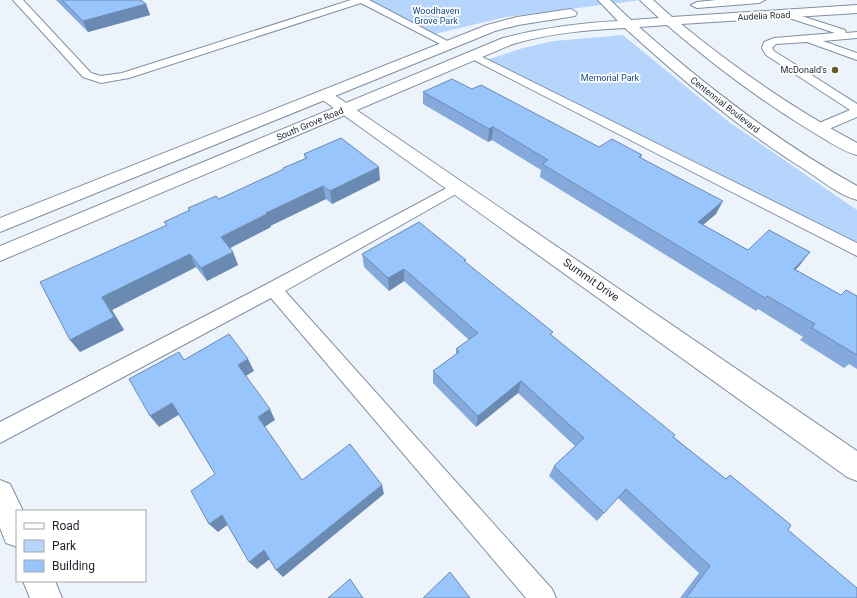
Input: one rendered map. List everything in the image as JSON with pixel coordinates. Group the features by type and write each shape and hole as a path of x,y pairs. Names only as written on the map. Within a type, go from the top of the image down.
{"main road":[{"name":"Audelia Road","path":"688,5 759,0"},
{"path":"647,5 672,14 712,57 761,93 817,129 857,150"},
{"name":"Centennial Boulevard","path":"602,6 628,17 694,82 767,138 820,173 857,194"},
{"name":"Audelia Road","path":"628,17 672,14 786,14 857,9"},
{"name":"South Grove Road","path":"0,225 491,28 517,21 580,13"},
{"name":"South Grove Road","path":"0,254 508,41 536,34 628,17"},
{"name":"Summit Drive","path":"325,94 857,467"},
{"path":"0,494 16,530"},
{"path":"39,582 46,598"}],"lane":[{"path":"18,0 87,75 95,80 125,76 362,0 450,45"},
{"path":"786,14 855,36"},
{"path":"855,36 806,37 774,40 768,44 767,48 770,54 857,109"},
{"path":"806,37 857,57"},
{"path":"474,56 857,250"},
{"path":"817,129 857,112"},
{"path":"0,433 273,289 458,187"},
{"path":"273,289 543,598"}],"green space":[{"name":"Woodhaven Grove Park","path":"366,0 642,0 506,17 434,34"},
{"name":"Memorial Park","path":"623,35 729,122 857,210 857,250 484,61 523,48 554,41"}],"building":[{"path":"62,0 141,0 146,4 83,21"},
{"path":"452,79 472,89 481,85 599,147 612,139 642,155 639,157 723,201 698,222 748,250 769,230 810,252 794,269 841,295 846,290 857,296 857,355 812,328 815,324 767,296 765,298 542,164 548,160 493,127 489,129 423,92"},
{"path":"341,138 379,167 330,191 323,186 266,213 267,214 221,237 233,252 201,268 190,254 102,297 114,317 70,340 40,282 167,225 164,222 190,210 188,208 216,196 219,199 307,158 304,154"},
{"path":"419,222 466,260 464,261 553,332 550,334 675,435 673,437 726,479 730,475 791,525 788,530 857,588 857,598 686,598 710,566 626,489 604,513 554,466 584,438 521,381 478,416 433,371 459,352 456,349 478,333 404,269 388,278 362,254"},
{"path":"229,334 248,359 238,365 270,409 258,417 302,480 350,444 382,485 276,570 264,550 249,562 222,515 209,524 191,491 215,474 172,403 150,416 129,379 179,352 184,360"},
{"path":"450,572 470,598 423,598"},
{"path":"350,579 363,598 328,598"}],"place":[{"name":"McDonald's","path":"835,70"}]}
